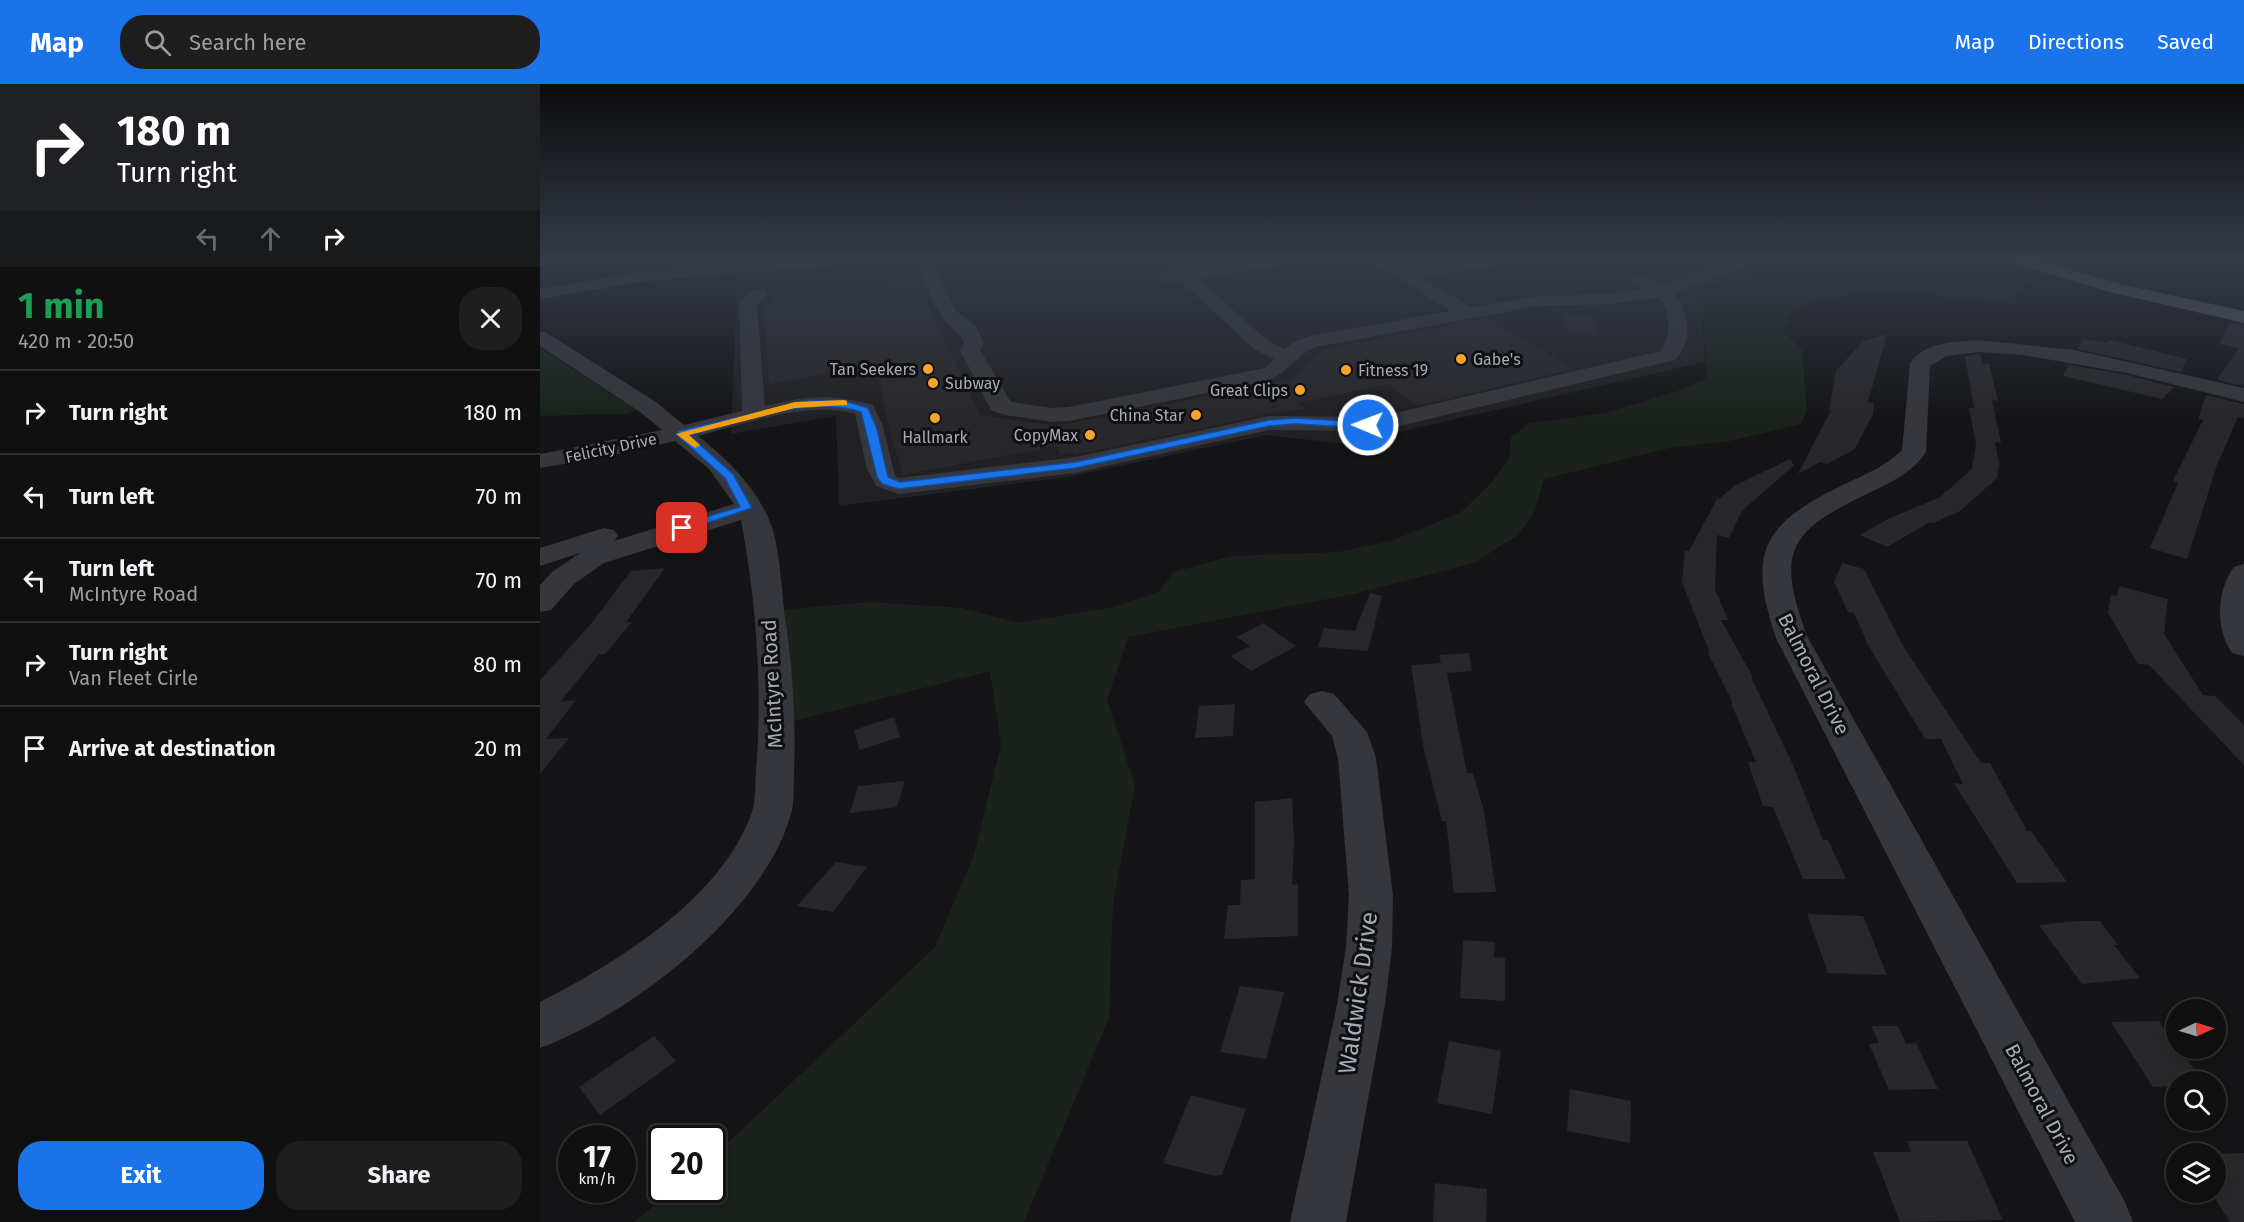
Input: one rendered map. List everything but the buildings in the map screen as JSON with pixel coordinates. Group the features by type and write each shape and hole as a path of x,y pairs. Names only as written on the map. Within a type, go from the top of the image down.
{"main road":[{"path":"2222,312 2244,317"}],"street":[{"path":"748,312 754,416"},
{"path":"950,312 953,318 963,324 972,335 974,344 970,350 999,405 1005,408 1047,414 1069,414 1259,376 1272,372 1286,357 1300,346 1310,342 1472,312"},
{"path":"1225,312 1261,345 1286,357"},
{"name":"Felicity Drive","path":"540,461 681,434 813,403 859,406 868,414 882,477 885,481 899,486 1076,465 1276,422 1379,424 1668,356 1677,346 1674,312"},
{"name":"McIntyre Road","path":"540,338 648,407 718,464 755,519 775,667 777,768 774,799 767,828 752,855 732,883 686,932 658,955 594,998 540,1026"},
{"name":"Balmoral Drive","path":"2105,1222 1792,638 1780,608 1775,575 1781,544 1798,520 1818,506 1894,470 1914,452 1920,363 1928,355 1939,350 1980,345 2033,349 2244,395"},
{"path":"540,557 743,499"},
{"path":"540,603 563,578 594,557 743,499"},
{"path":"2244,573 2234,604 2234,618 2244,646"},
{"name":"Waldwick Drive","path":"1318,1222 1361,1005 1369,947 1371,895 1357,758 1349,732 1322,702"}],"shaded area":[{"path":"736,312 1702,312 1705,362 1346,444 1266,435 1068,477 839,506 836,416 731,434"},
{"path":"1703,312 1796,312 1790,316 1783,331 1802,350 1807,411 1801,424 1730,441 1670,448 1544,479 1535,511 1518,535 1474,563 1354,594 1128,637 1107,700 1135,785 1113,903 1109,1018 1024,1222 634,1222 657,1203 726,1203 726,1145 935,947 974,855 1001,745 990,671 778,725 768,611 870,602 962,608 1018,623 1113,607 1158,592 1174,572 1231,556 1338,552 1391,541 1460,513 1491,483 1509,458 1511,437 1529,423 1605,413 1681,390 1707,378"},
{"path":"540,348 636,410 624,414 540,416"}],"slow traffic":[{"path":"695,445 681,434 795,405 819,402 844,403"}],"place":[{"name":"Gabe's","path":"1461,359"},
{"name":"Tan Seekers","path":"928,369"},
{"name":"Fitness 19","path":"1346,370"},
{"name":"Subway","path":"933,383"},
{"name":"Great Clips","path":"1300,390"},
{"name":"China Star","path":"1196,415"},
{"name":"Hallmark","path":"935,418"},
{"name":"CopyMax","path":"1090,435"}],"route":[{"path":"682,528 747,508 730,477 718,464 681,434 807,403 853,404 865,410 872,429 882,477 890,484 899,486 1076,465 1269,423 1294,421 1368,425"}]}
